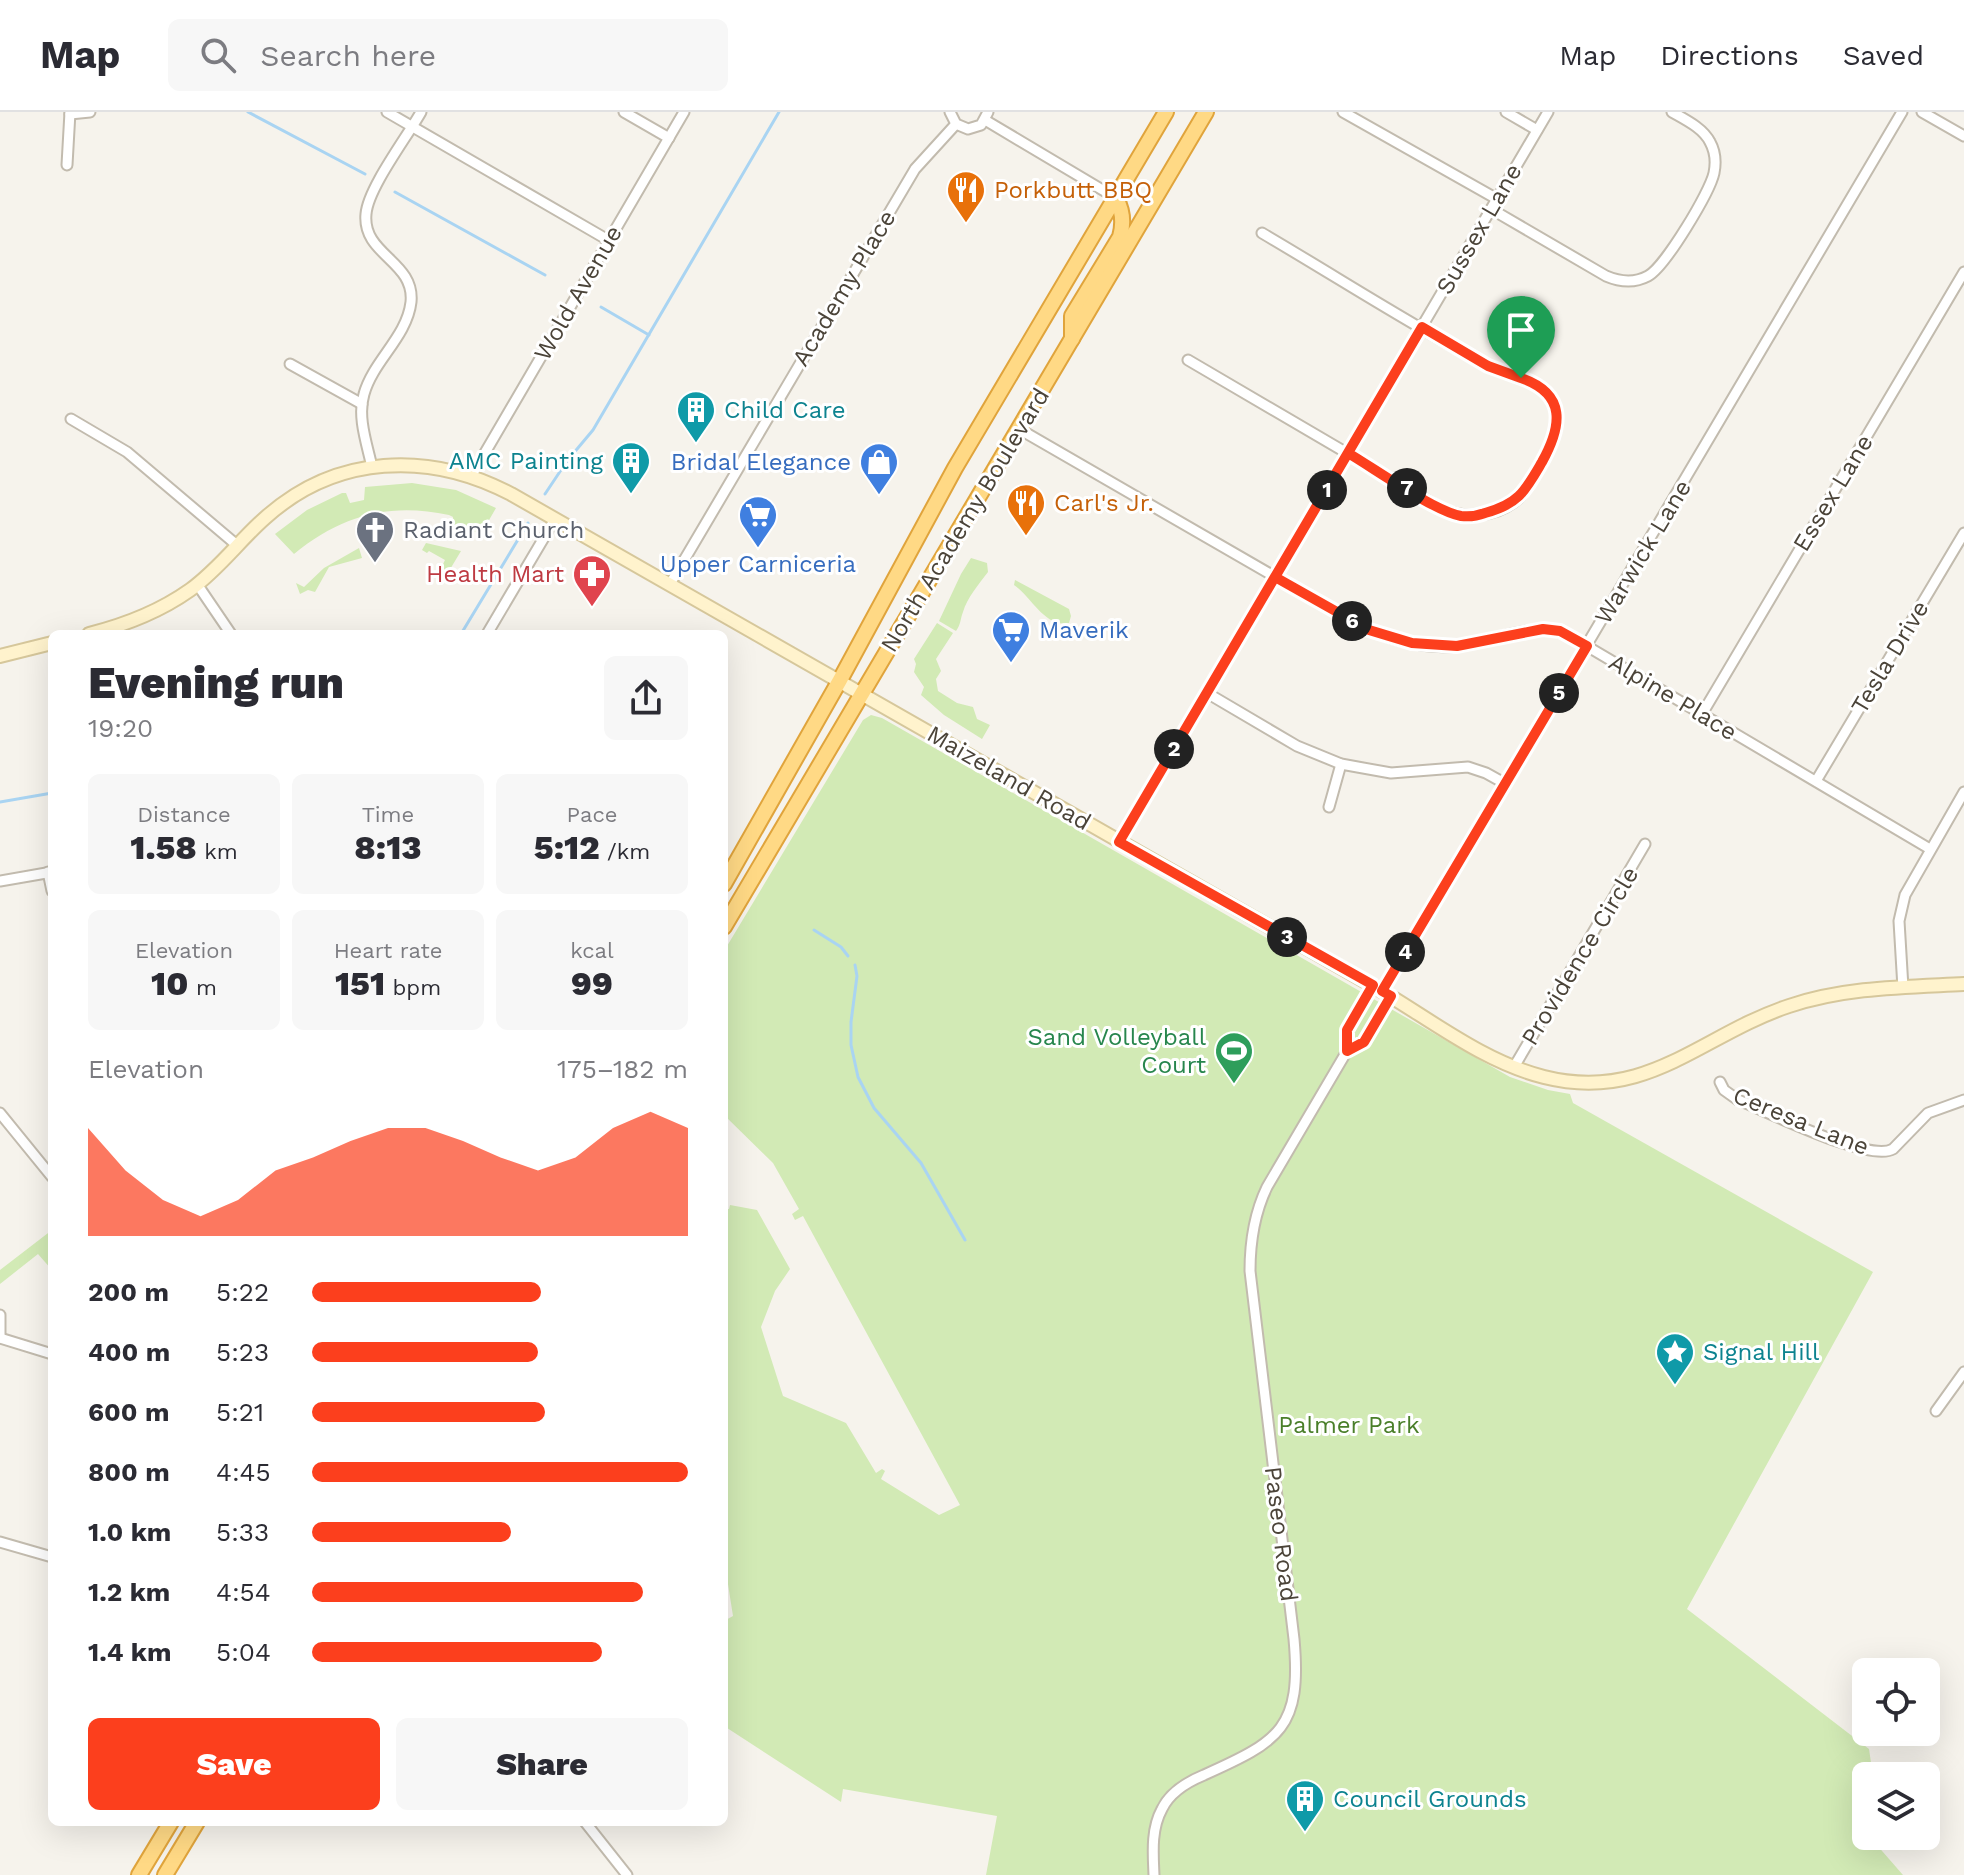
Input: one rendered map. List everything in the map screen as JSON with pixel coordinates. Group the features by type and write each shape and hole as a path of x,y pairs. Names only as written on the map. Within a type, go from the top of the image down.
{"highway":[{"name":"North Academy Boulevard","path":"728,877 955,468 1166,112"},
{"name":"North Academy Boulevard","path":"728,920 1206,112"},
{"path":"1072,339 1072,316 1120,237 1123,225 1116,198"},
{"path":"139,1875 169,1826"},
{"path":"165,1875 195,1826"}],"main road":[{"name":"Maizeland Road","path":"109,630 152,612 197,584 265,518 298,493 335,476 372,467 415,465 472,475 863,693 1382,991 1444,1030 1514,1067 1542,1077 1595,1083 1634,1078 1665,1067 1751,1021 1790,1005 1827,996 1964,984"},
{"path":"0,656 48,644"}],"street":[{"path":"67,165 70,113 90,112"},
{"path":"387,112 608,240"},
{"path":"372,467 362,404 369,382 404,324 411,302 411,290 401,269 374,244 369,235 366,214 370,198 421,112"},
{"path":"624,112 669,138"},
{"name":"Wold Avenue","path":"472,475 684,112"},
{"path":"950,112 956,124 968,129 981,125 987,116 1116,198"},
{"path":"1343,112 1497,199"},
{"path":"1506,112 1537,130"},
{"name":"Sussex Lane","path":"1119,842 1548,112"},
{"path":"1491,209 1606,276 1625,282 1648,276 1666,261 1708,189 1715,171 1709,140 1692,124 1672,112"},
{"name":"Warwick Lane","path":"1382,991 1902,112"},
{"path":"1922,112 1964,136"},
{"name":"Academy Place","path":"670,584 915,169 956,124"},
{"path":"1188,360 1439,507 1467,517 1501,509 1520,497 1548,450 1556,434 1556,410 1540,386 1488,366 1262,233"},
{"name":"Essex Lane","path":"1702,714 1964,272"},
{"path":"290,364 362,404"},
{"path":"71,419 127,452 238,546"},
{"name":"Alpine Place","path":"1019,429 1369,630 1412,643 1457,646 1543,629 1560,631 1930,849"},
{"path":"489,630 555,519"},
{"name":"Tesla Drive","path":"1816,781 1964,533"},
{"path":"197,584 228,630"},
{"path":"1207,693 1297,746 1341,764 1391,773 1468,767 1504,783"},
{"path":"1329,807 1341,764"},
{"path":"1903,988 1899,935 1901,908 1910,883 1964,792"},
{"name":"Providence Circle","path":"1514,1067 1645,844"},
{"path":"0,881 48,872"},
{"name":"Paseo Road","path":"1347,1051 1364,1042 1382,991"},
{"name":"Paseo Road","path":"1154,1875 1155,1829 1167,1800 1178,1789 1264,1746 1281,1727 1295,1695 1294,1639 1250,1271 1251,1238 1258,1205 1267,1187 1347,1051 1347,1030 1382,991"},
{"name":"Ceresa Lane","path":"1720,1082 1724,1090 1738,1100 1845,1144 1882,1153 1893,1149 1928,1113 1964,1100"},
{"path":"0,1113 48,1172"},
{"path":"0,1315 0,1338 48,1353"},
{"path":"1936,1411 1964,1372"},
{"path":"0,1542 48,1556"},
{"path":"588,1826 627,1875"}],"green space":[{"path":"412,483 456,490 496,508 481,534 452,524 453,517 449,515 406,510 386,511 348,521 294,554 275,534 307,510 342,493 346,493 350,503 364,500 365,487"},
{"path":"426,543 461,551 449,571 439,574 437,567 442,566 445,560 422,550"},
{"path":"359,548 362,558 329,567 315,592 308,590 300,594 296,583 304,587 324,568"},
{"path":"971,558 987,563 988,572 967,602 956,631 939,621"},
{"path":"1015,580 1069,609 1069,623 1053,621 1046,616 1014,585"},
{"path":"937,623 953,633 936,659 941,671 936,679 938,691 957,703 973,707 977,719 990,725 982,739 944,715 921,695 924,687 914,672 914,659"},
{"name":"Palmer Park","path":"871,715 882,718 1510,1077 1570,1094 1573,1103 1873,1272 1687,1609 1852,1736 1852,1746 1869,1749 1871,1762 1852,1762 1852,1850 1881,1850 1903,1875 986,1875 997,1816 843,1789 841,1802 728,1729 728,1619 733,1616 728,1584 730,1205 757,1210 790,1269 775,1291 761,1327 783,1396 846,1423 876,1473 882,1469 885,1471 881,1479 939,1515 960,1505 803,1216 795,1220 792,1214 799,1209 773,1163 728,1119 728,944 863,720"},
{"path":"48,1233 48,1265 38,1254 0,1284 0,1270"}],"waterway":[{"path":"248,112 365,174"},
{"path":"545,494 593,430 779,112"},
{"path":"395,192 545,275"},
{"path":"601,307 649,335"},
{"path":"463,630 528,523"},
{"path":"0,802 48,794"},
{"path":"814,930 841,947 848,956"},
{"path":"855,965 857,976 851,1045 858,1077 874,1108 921,1163 965,1240"}],"place":[{"name":"Porkbutt BBQ","path":"966,224"},
{"name":"Child Care","path":"696,444"},
{"name":"AMC Painting","path":"631,495"},
{"name":"Bridal Elegance","path":"879,496"},
{"name":"Carl's Jr.","path":"1026,537"},
{"name":"Upper Carniceria","path":"758,549"},
{"name":"Radiant Church","path":"375,564"},
{"name":"Health Mart","path":"592,608"},
{"name":"Maverik","path":"1011,664"},
{"name":"Sand Volleyball Court","path":"1234,1085"},
{"name":"Signal Hill","path":"1675,1386"},
{"name":"Council Grounds","path":"1305,1833"}],"route":[{"path":"1422,327 1488,366 1521,378 1540,386 1547,394 1556,410 1557,426 1553,442 1520,497 1501,509 1476,516 1460,516 1449,513 1348,453 1275,577 1355,623 1397,640 1428,646 1457,646 1551,629 1587,646 1382,991 1391,996 1364,1042 1347,1051 1347,1030 1373,985 1119,842 1422,327"}]}
